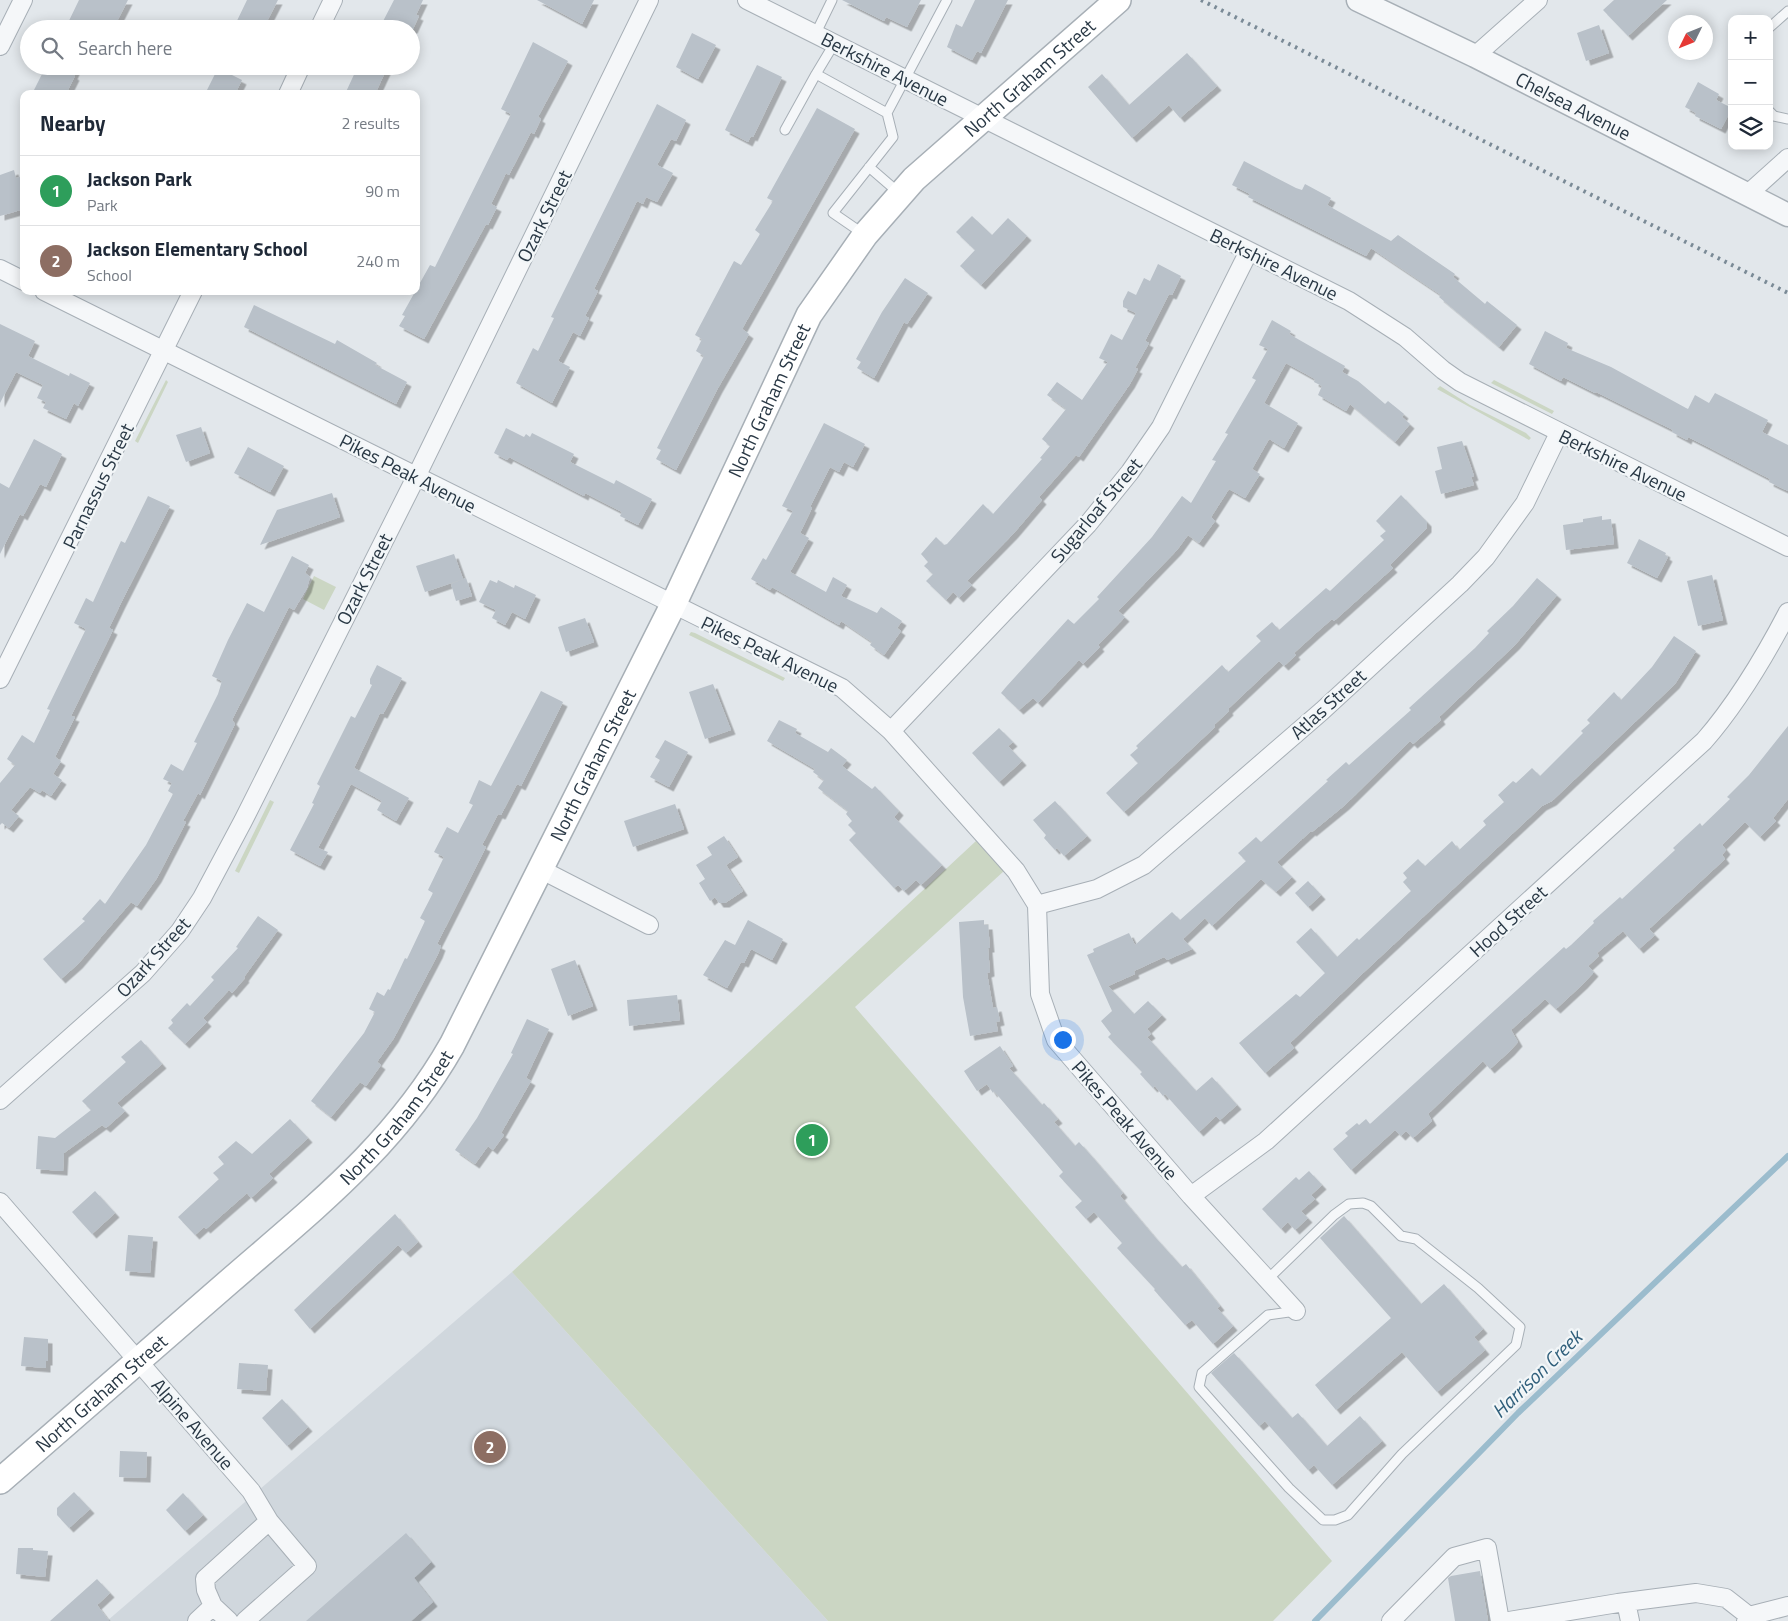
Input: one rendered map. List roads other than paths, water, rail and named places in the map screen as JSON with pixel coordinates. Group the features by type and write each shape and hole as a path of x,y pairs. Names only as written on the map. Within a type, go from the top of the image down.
{"main road":[{"name":"North Graham Street","path":"0,1481 322,1201 385,1140 410,1111 433,1079 452,1045 673,606 809,315 865,235 914,179 984,120 1118,0"}],"street":[{"path":"0,46 23,0"},
{"path":"323,20 333,0"},
{"name":"Ozark Street","path":"0,1100 143,973 192,914 243,822 416,477 649,0"},
{"name":"Berkshire Avenue","path":"747,0 1373,315 1406,337 1443,370 1460,382 1788,547"},
{"name":"Chelsea Avenue","path":"1358,0 1475,56 1788,215"},
{"path":"1475,56 1538,0"},
{"path":"290,90 297,75"},
{"path":"1748,194 1788,158"},
{"name":"Sugarloaf Street","path":"891,731 1088,524 1130,472 1161,427 1249,251"},
{"path":"0,269 20,279"},
{"name":"Pikes Peak Avenue","path":"52,295 673,606 842,688 891,731 1016,871 1037,905 1040,994 1056,1040 1191,1196 1296,1312"},
{"name":"Parnassus Street","path":"0,679 191,295"},
{"name":"Atlas Street","path":"1037,905 1097,889 1144,865 1322,711 1460,584 1486,557 1524,503 1559,433"},
{"name":"Hood Street","path":"1191,1196 1266,1141 1697,748 1727,714 1750,682 1788,612"},
{"path":"540,869 649,925"},
{"name":"Alpine Avenue","path":"0,1202 251,1491 269,1521 307,1566 245,1621"},
{"path":"229,1621 213,1606 206,1590 206,1578 269,1521"},
{"path":"1391,1621 1454,1556 1488,1548 1500,1621"},
{"path":"1509,1621 1696,1593 1726,1598 1747,1618 1788,1606"},
{"path":"1626,1602 1630,1621"},
{"path":"197,1621 213,1606"}],"lane":[{"path":"815,34 832,0"},
{"path":"865,235 833,213 893,137 887,113 947,0"},
{"path":"1773,24 1788,11"},
{"path":"785,130 834,44"},
{"path":"816,74 887,113"},
{"path":"1773,115 1788,119"},
{"path":"869,167 900,194"},
{"path":"1267,1280 1334,1215 1349,1204 1363,1203 1371,1206 1401,1236 1416,1239 1478,1288 1520,1327 1516,1345 1402,1454 1348,1515 1335,1520 1323,1520 1289,1488 1199,1387 1202,1373 1268,1315 1296,1312"}],"waterway":[{"name":"Harrison Creek","path":"1315,1621 1518,1413 1788,1156"}],"railway":[{"path":"1201,0 1788,293"}],"place":[{"name":"Jackson Park","path":"812,1140"},
{"name":"Jackson Elementary School","path":"490,1447"}]}
